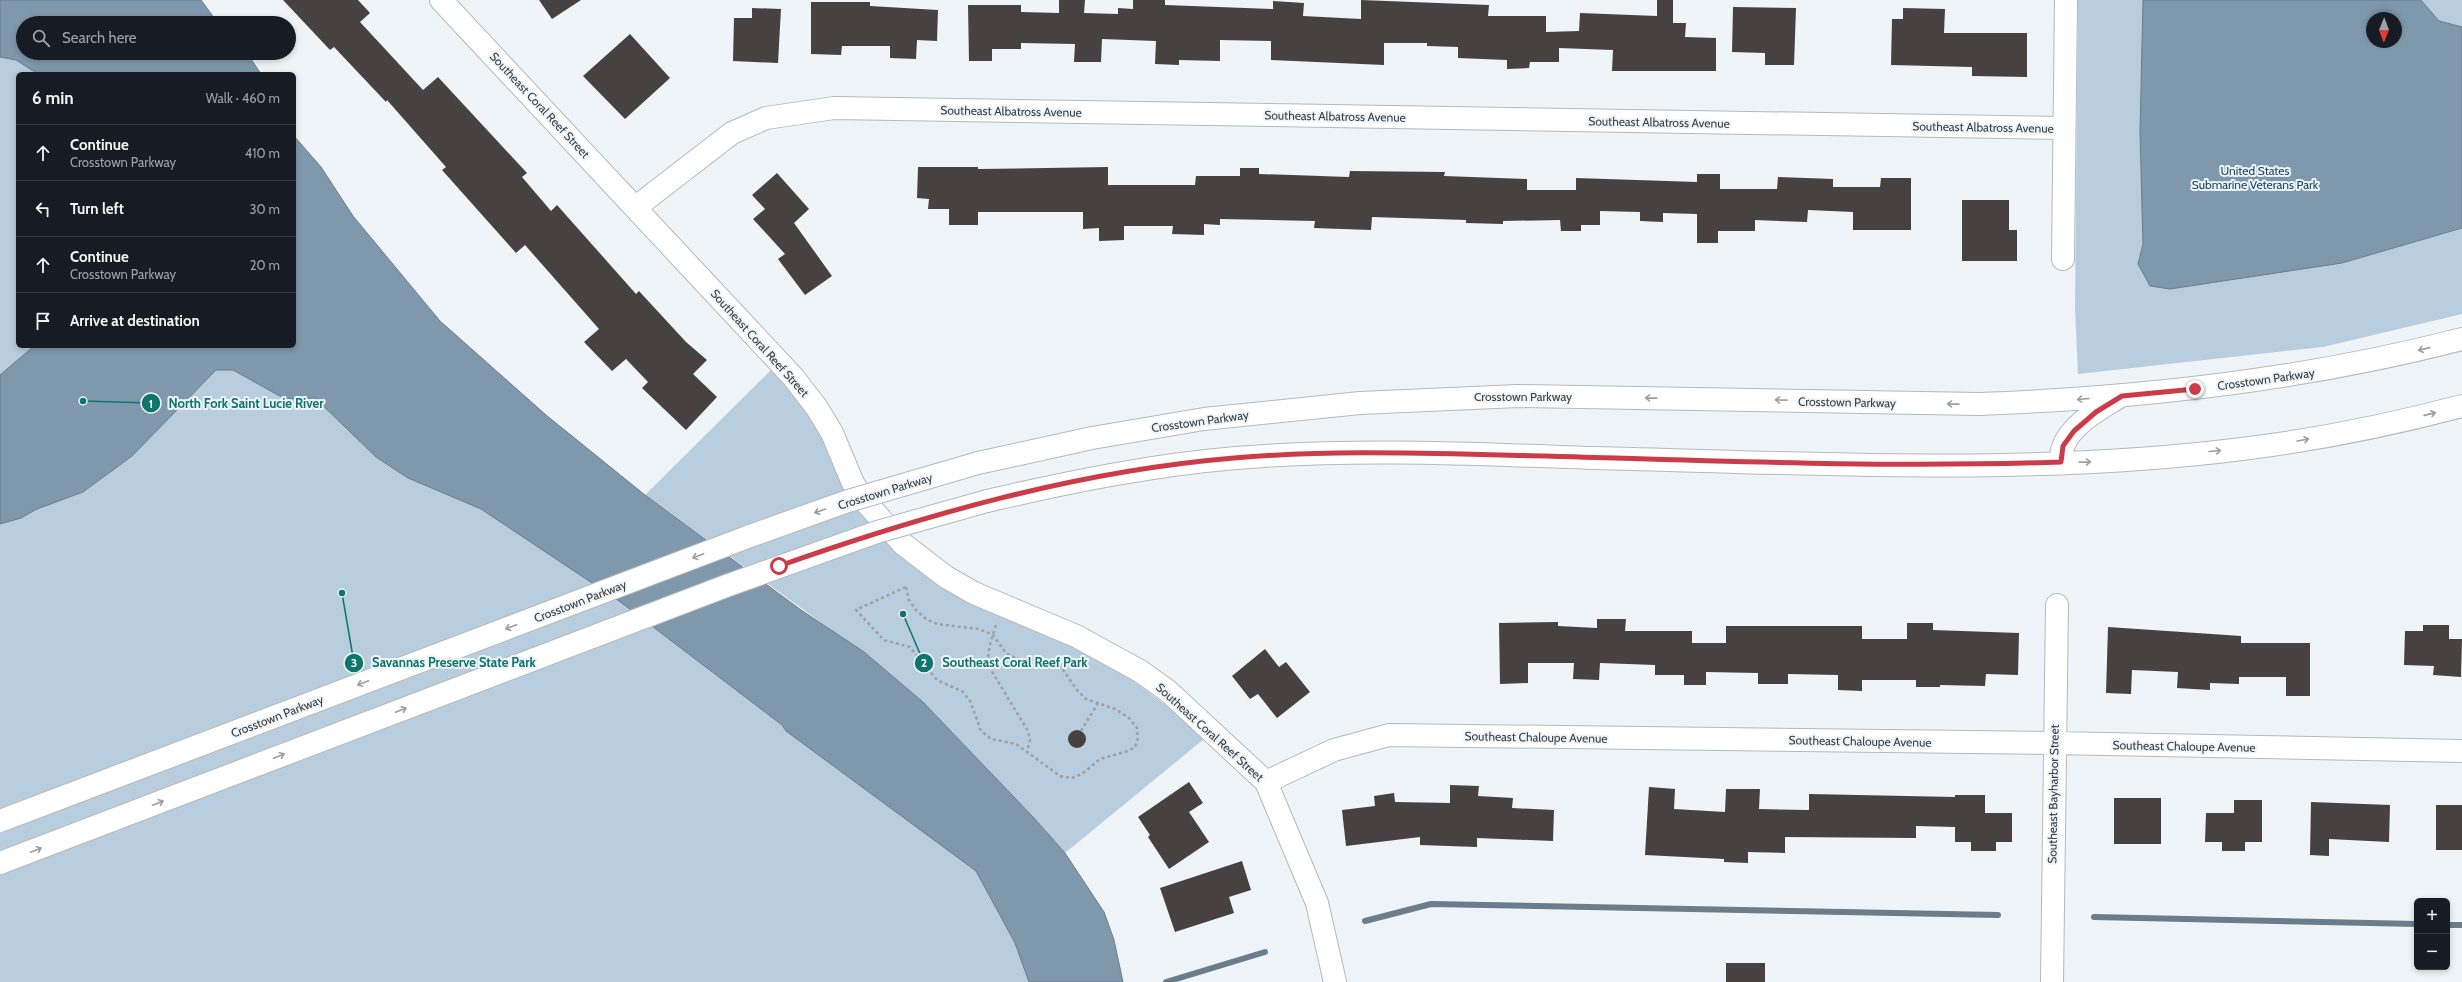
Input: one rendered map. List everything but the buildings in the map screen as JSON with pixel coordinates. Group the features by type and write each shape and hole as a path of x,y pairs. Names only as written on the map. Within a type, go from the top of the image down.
{"main road":[{"name":"Southeast Coral Reef Street","path":"441,0 794,378 817,408 832,433 853,483 863,498 903,544 946,578 974,593 1076,636 1140,671 1168,691 1266,782 1317,903 1335,982"},
{"path":"2063,259 2066,0"},
{"name":"Southeast Albatross Avenue","path":"636,208 732,133 766,118 834,108 2064,128"},
{"name":"Crosstown Parkway","path":"0,821 750,536 848,501 978,463 1092,438 1204,419 1310,406 1518,396 1979,404 2056,402 2195,389 2316,372 2462,339"},
{"path":"2061,462 2063,446 2074,431 2096,412 2122,396"},
{"path":"0,863 753,576 877,532 987,501 1139,469 1233,458 1290,454 1408,452 1939,466 2061,462 2141,458 2264,446 2393,423 2462,406"},
{"name":"Southeast Bayharbor Street","path":"2052,982 2057,605"},
{"name":"Southeast Chaloupe Avenue","path":"1266,782 1334,750 1389,735 2054,743 2462,751"}],"path":[{"path":"906,587 909,600 916,610 926,619 937,624 979,629 993,635 1006,653 1017,659 1029,662 1052,661 1061,667 1076,690 1086,699 1098,703 1116,709 1129,718 1137,728 1138,738 1135,747 1128,751 1100,759 1082,774 1072,778 1060,776 1048,769 1027,751 1016,744 991,739 981,731 970,701 963,692 937,680 910,647 884,640 856,610 906,587"},
{"path":"997,622 988,660 991,670 1028,731 1030,740 1027,751"},
{"path":"1081,731 1098,703"}],"green space":[{"path":"0,0 16,16 16,60 62,60 128,72 16,72 16,348 296,347 937,791 1077,982 0,982"},
{"name":"United States Submarine Veterans Park","path":"2078,0 2462,0 2462,314 2323,347 2078,374 2075,309"},
{"path":"773,368 795,390 816,425 947,587 1006,619 1057,638 1105,660 1178,714 1204,739 1065,853 1034,818 923,702 877,663 645,495"}],"shaded area":[{"path":"0,0 201,0 213,16 16,16 16,60 0,57"},
{"name":"United States Submarine Veterans Park","path":"2143,0 2421,0 2439,21 2462,27 2462,228 2342,263 2170,289 2150,286 2138,264 2143,244 2140,132"},
{"path":"16,60 252,60 260,72 35,72"},
{"path":"296,138 321,167 353,216 440,321 546,415 645,495 801,610 864,652 923,702 1034,818 1065,853 1104,912 1114,940 1123,982 1029,982 1015,943 976,871 786,731 782,725 619,601 481,509 408,478 376,457 315,398 285,399 233,370 216,370 132,456 83,492 37,509 21,518 0,524 0,375 32,348 296,348"}],"waterway":[{"path":"1365,921 1431,904 1998,915"},
{"path":"2094,917 2414,924"},
{"path":"2450,925 2462,925"},
{"path":"1166,982 1265,952"}],"place":[{"name":"North Fork Saint Lucie River","path":"83,401"},
{"name":"Savannas Preserve State Park","path":"342,593"},
{"name":"Southeast Coral Reef Park","path":"903,614"}],"route":[{"path":"779,566 877,532 987,501 1093,477 1139,469 1233,458 1290,454 1408,452 1939,466 2061,462 2063,446 2074,431 2096,412 2122,396 2195,389"}]}
